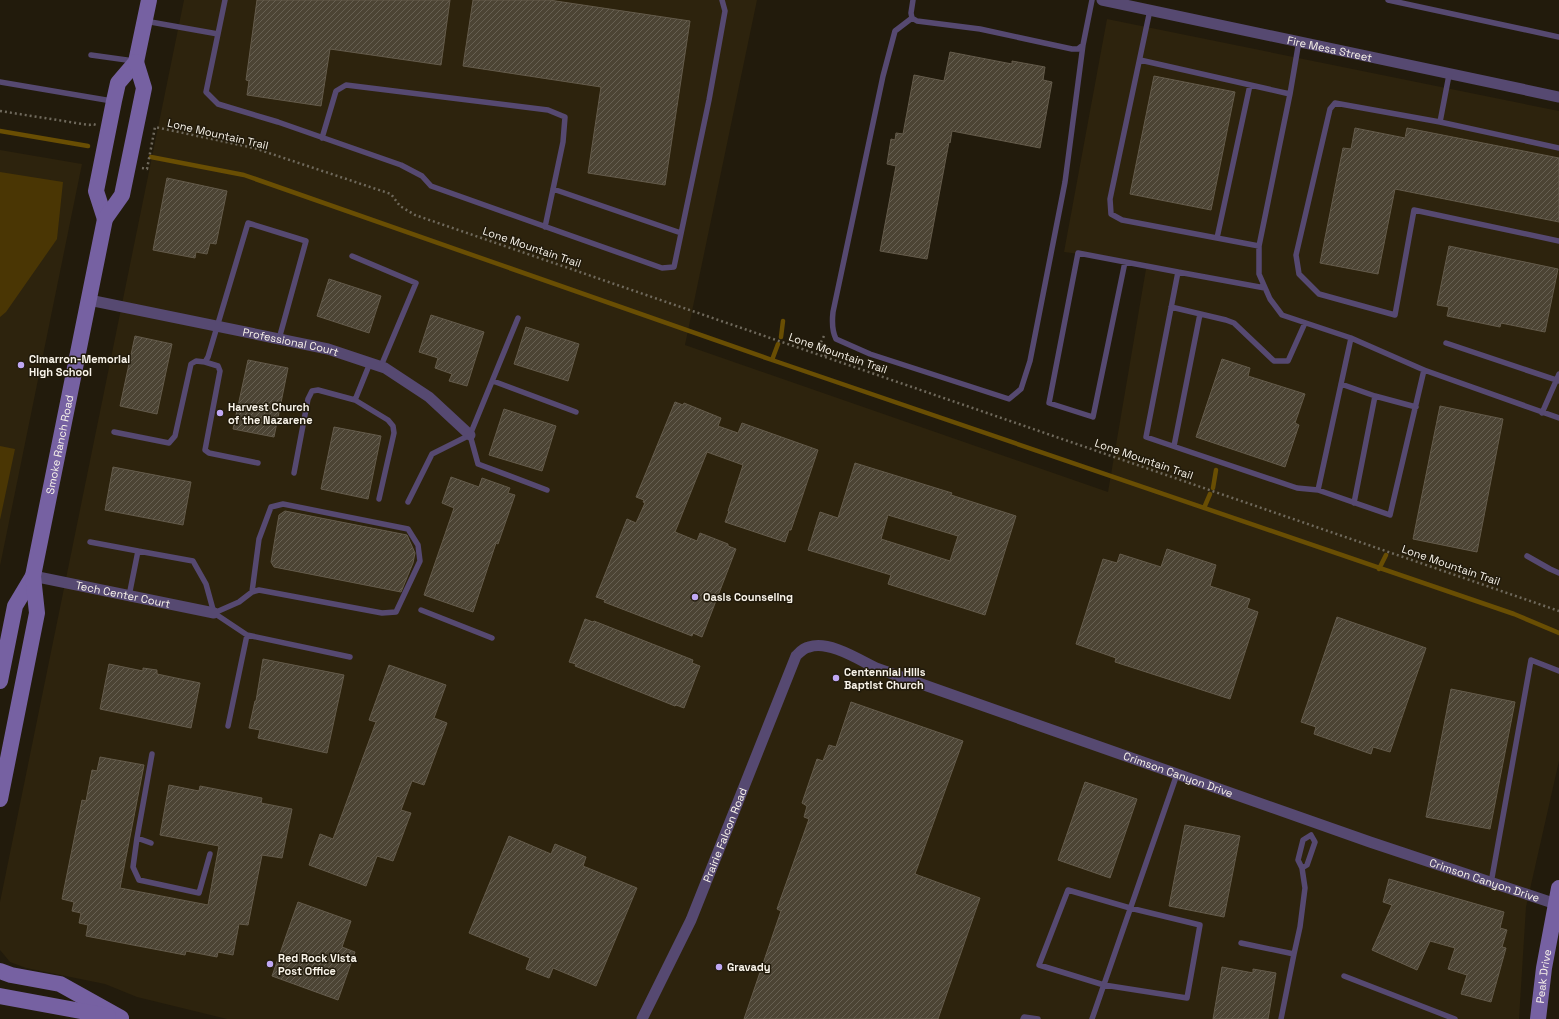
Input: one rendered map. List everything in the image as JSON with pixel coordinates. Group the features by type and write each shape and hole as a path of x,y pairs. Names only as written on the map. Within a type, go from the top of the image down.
{"main road":[{"name":"Smoke Ranch Road","path":"105,219 96,191 114,101 118,83 136,62 149,0"},
{"name":"Smoke Ranch Road","path":"0,799 37,613 33,576 105,219 122,195 144,88 136,62"},
{"name":"Smoke Ranch Road","path":"0,680 15,606 33,576"},
{"name":"Peak Drive","path":"1538,1019 1544,968 1559,888"},
{"path":"0,971 10,975 60,984 123,1019"},
{"path":"0,996 123,1019"}],"street":[{"name":"Fire Mesa Street","path":"1102,0 1299,41 1449,75 1559,97"},
{"name":"Professional Court","path":"89,300 328,349 381,366 428,397 470,435"},
{"name":"Tech Center Court","path":"33,576 214,613"},
{"name":"Crimson Canyon Drive","path":"802,650 809,646 822,645 839,650 876,668 1315,823 1556,904"},
{"name":"Prairie Falcon Road","path":"642,1019 692,920 782,689 796,656 802,650"}],"lane":[{"path":"225,0 206,92 218,104 401,165 422,176 431,186 662,268 674,267 709,100 725,11 722,0"},
{"path":"912,18 911,13 913,0"},
{"path":"912,18 895,31 883,76 833,312 832,320 834,335 836,339 870,354 1009,399 1021,389 1030,361 1065,182 1092,0"},
{"path":"1388,0 1559,37"},
{"path":"1150,10 1110,199 1111,214 1122,220 1259,246"},
{"path":"912,18 980,29 1072,49 1078,49 1084,46"},
{"path":"145,21 218,34"},
{"path":"1299,41 1290,94 1259,246 1259,274 1270,299 1282,315 1351,338 1424,370 1559,418"},
{"path":"91,55 136,62"},
{"path":"1140,60 1290,94"},
{"path":"1440,122 1449,75"},
{"path":"0,82 114,101"},
{"path":"322,138 336,91 346,85 548,110 564,117 563,142 545,227"},
{"path":"1217,238 1250,85"},
{"path":"1559,148 1440,122 1336,103 1330,109 1296,255 1299,274 1320,294 1395,315 1414,210 1559,241"},
{"path":"553,189 681,233"},
{"path":"205,362 208,357 216,326 248,223 306,241 279,339"},
{"path":"1124,262 1093,417 1049,403 1078,253 1265,288"},
{"path":"352,256 416,283 381,366"},
{"path":"1178,272 1146,437 1297,488 1318,490 1390,515 1424,370"},
{"path":"1171,307 1226,320 1234,324 1274,361 1288,361 1305,323"},
{"path":"1174,446 1200,314"},
{"path":"518,318 470,435 478,464 547,490"},
{"path":"1318,490 1351,338"},
{"path":"1446,343 1558,381"},
{"path":"114,432 169,443 175,436 191,364 196,361 205,362 218,366 220,371 205,450 209,453 258,463"},
{"path":"355,400 370,363"},
{"path":"1542,413 1558,381 1559,374"},
{"path":"493,381 576,412"},
{"path":"1341,384 1375,396 1416,407"},
{"path":"294,473 308,399 312,391 318,390 355,400 388,420 393,426 394,433 379,499"},
{"path":"1354,503 1375,396"},
{"path":"408,502 432,454 470,435"},
{"path":"214,613 239,602 252,592 259,590 382,614 396,612 420,561 418,545 408,529 283,504 271,506 259,539 252,592"},
{"path":"90,542 193,561 206,584 214,613 247,635 350,657"},
{"path":"129,596 138,551"},
{"path":"1527,556 1550,569 1559,572"},
{"path":"421,610 492,638"},
{"path":"228,726 247,635"},
{"path":"1491,883 1531,660 1559,671"},
{"path":"152,754 133,867 139,880 199,893 210,854"},
{"path":"1092,1019 1177,774"},
{"path":"1281,1019 1300,927 1305,888 1302,868 1298,860 1303,840 1311,835 1315,823"},
{"path":"1302,868 1307,865 1315,842 1311,835"},
{"path":"137,838 151,842"},
{"path":"1068,890 1130,908 1200,925 1187,998 1104,985 1039,965 1068,890"},
{"path":"1242,943 1294,954"},
{"path":"1344,976 1455,1019"},
{"path":"1023,1019 1024,1016 1038,1019"}],"path":[{"path":"0,111 88,125 93,124"},
{"name":"Lone Mountain Trail","path":"146,169 155,127 254,148 391,194 400,206 415,215 1559,611"}],"shaded area":[{"path":"184,0 757,0 685,345 1108,492 1147,263 1064,252 1107,19 1559,111 1559,761 1526,907 1519,1019 227,1019 137,997 105,984 26,968 10,962 0,950 0,902"},
{"name":"Cimarron-Memorial High School","path":"0,150 82,164 0,566"},
{"path":"0,172 63,182 57,239 6,312 0,317"},
{"path":"0,446 15,449 0,520"}],"building":[{"path":"257,0 450,0 441,65 330,49 321,106 247,95 249,81 246,80"},
{"path":"473,0 549,0 690,21 665,185 588,173 601,87 463,66"},
{"path":"950,52 1012,64 1012,61 1045,67 1043,80 1052,82 1040,148 952,131 927,259 880,251 896,166 887,164 891,139 895,140 896,133 903,134 914,75 944,81"},
{"path":"1154,76 1235,92 1211,210 1130,194"},
{"path":"1355,128 1405,138 1407,128 1559,158 1559,222 1395,189 1378,274 1320,263 1343,148 1351,149"},
{"path":"167,178 227,191 216,244 210,243 207,254 196,252 195,258 153,250"},
{"path":"1449,246 1558,269 1545,332 1501,323 1500,327 1447,316 1449,307 1437,305"},
{"path":"329,279 381,296 369,333 317,316"},
{"path":"431,315 484,332 467,386 449,381 452,374 435,368 438,358 419,352"},
{"path":"526,327 579,344 568,381 514,364"},
{"path":"135,336 172,344 157,414 120,406"},
{"path":"1222,359 1250,368 1248,376 1305,394 1295,423 1299,425 1285,467 1196,437"},
{"path":"248,360 288,368 274,437 233,429"},
{"path":"675,402 683,405 684,403 721,418 718,426 738,433 742,423 818,450 791,530 789,530 785,542 725,522 743,465 707,452 675,532 697,541 700,533 728,544 728,546 736,549 702,637 693,633 692,636 604,602 605,600 596,597 627,519 636,523 645,503 643,502 644,500 636,497"},
{"path":"1440,406 1503,419 1477,552 1413,539"},
{"path":"504,409 556,426 542,471 489,455"},
{"path":"334,427 381,436 368,499 321,489"},
{"path":"855,463 952,493 951,495 1016,516 985,615 888,584 891,575 808,550 820,512 838,518","holes":["888,515 958,536 950,561 881,539"]},
{"path":"113,467 191,482 183,525 105,510"},
{"path":"451,477 479,487 482,478 510,488 508,493 515,495 498,544 496,543 473,612 424,595 454,508 442,503"},
{"path":"285,511 407,535 415,553 413,563 401,592 274,567 271,562 279,515"},
{"path":"1167,549 1216,565 1210,586 1250,599 1247,608 1258,612 1230,699 1115,662 1116,658 1076,644 1103,559 1117,563 1120,554 1161,567"},
{"path":"1337,617 1426,648 1390,752 1373,747 1371,754 1314,734 1316,727 1301,722"},
{"path":"585,619 594,621 693,660 692,663 700,666 684,708 675,706 575,666 576,664 569,662"},
{"path":"263,659 344,675 327,753 258,738 260,730 249,728 256,701"},
{"path":"109,664 143,671 143,668 157,670 157,674 200,683 191,728 100,709"},
{"path":"389,665 446,685 434,718 447,723 424,785 412,781 401,810 411,813 393,861 377,856 366,886 309,865 320,834 333,839 376,722 369,720"},
{"path":"1451,689 1515,702 1490,829 1426,817"},
{"path":"851,702 963,741 915,874 980,898 938,1019 744,1019 781,911 777,909 809,819 804,817 807,806 802,803 817,759 823,761 829,745 836,747"},
{"path":"100,757 144,765 120,888 208,905 219,846 160,835 169,785 199,791 200,786 262,798 261,803 292,809 282,858 262,855 248,925 239,924 233,955 218,952 217,957 186,951 185,955 86,936 88,925 79,923 81,913 72,911 74,902 62,899 82,800 86,801 92,770 97,771"},
{"path":"1085,782 1137,799 1110,878 1058,860"},
{"path":"1185,825 1240,836 1224,917 1169,906"},
{"path":"509,836 551,854 555,844 586,857 583,866 637,888 596,986 553,968 549,978 526,969 530,958 469,933"},
{"path":"1389,879 1504,912 1500,928 1507,930 1502,947 1506,948 1491,1002 1461,994 1467,975 1448,969 1455,948 1430,941 1417,970 1372,950 1392,905 1383,902"},
{"path":"298,902 351,921 342,947 355,952 338,1000 272,976"},
{"path":"1222,967 1253,973 1253,969 1276,973 1268,1019 1213,1019"}],"waterway":[{"path":"0,131 88,146"},
{"path":"151,157 244,175 772,360 1514,614 1559,633"},
{"path":"781,337 783,321"},
{"path":"772,360 778,344"},
{"path":"1213,488 1216,470"},
{"path":"1204,508 1210,494"},
{"path":"1379,569 1386,555"}],"place":[{"name":"Cimarron-Memorial High School","path":"21,365"},
{"name":"Harvest Church of the Nazarene","path":"220,413"},
{"name":"Oasis Counseling","path":"695,597"},
{"name":"Centennial Hills Baptist Church","path":"836,678"},
{"name":"Red Rock Vista Post Office","path":"270,964"},
{"name":"Gravady","path":"719,967"}]}
